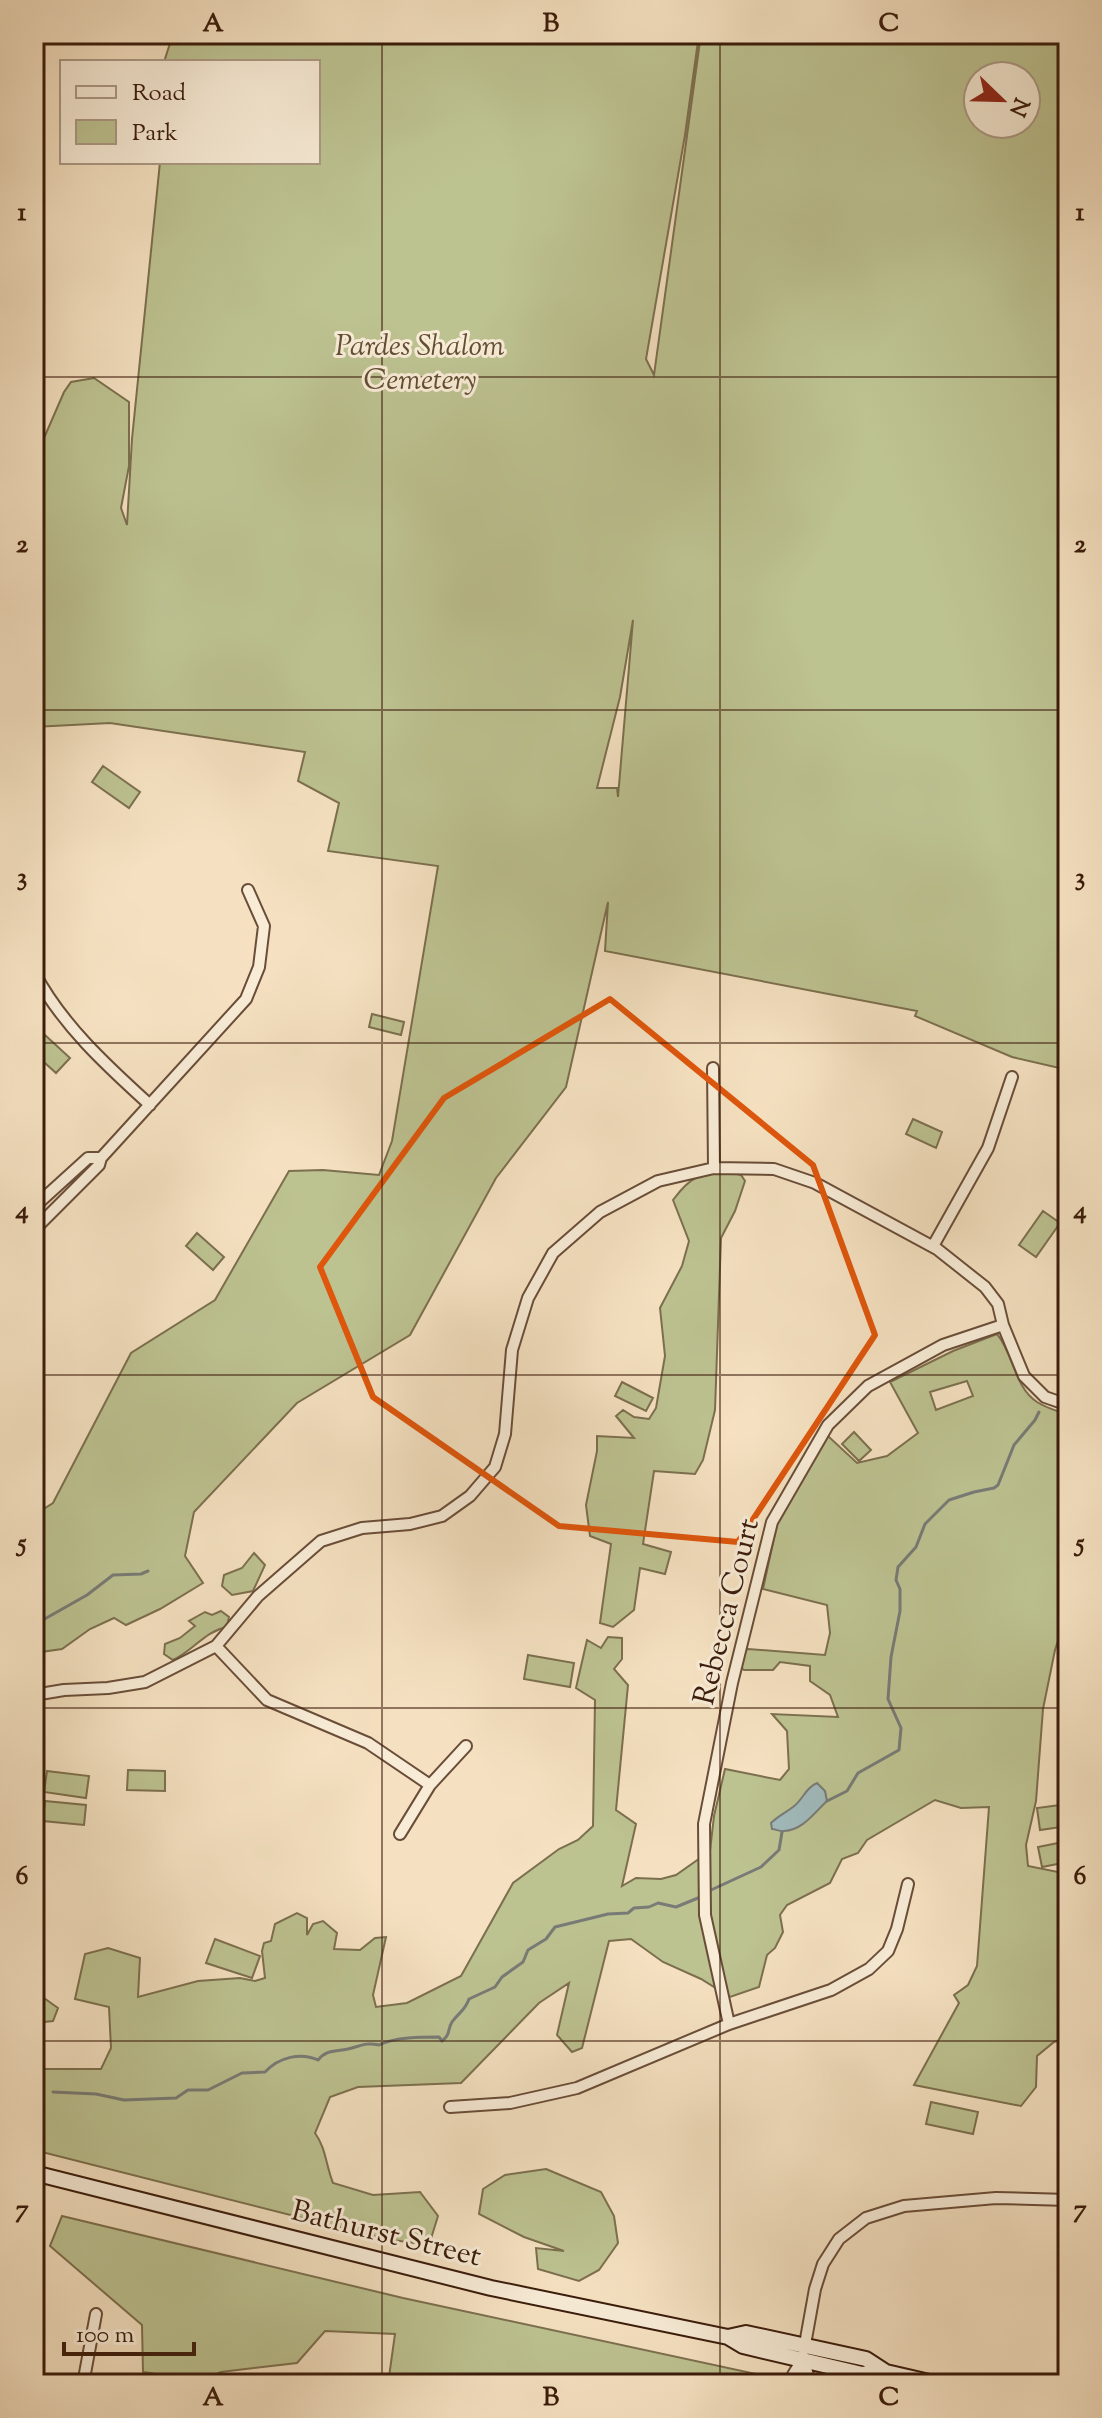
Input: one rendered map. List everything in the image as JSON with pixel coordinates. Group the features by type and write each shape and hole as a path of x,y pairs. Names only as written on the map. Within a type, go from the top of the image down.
{"main road":[{"name":"Bathurst Street","path":"34,2173 491,2288 728,2337 743,2346 804,2353 862,2374 886,2372 938,2384"}],"street":[{"path":"34,1230 99,1165 101,1158 246,999 259,967 264,926 248,890"},
{"path":"34,972 49,1000 114,1072 150,1105"},
{"path":"713,1068 714,1168"},
{"path":"933,1246 988,1148 1012,1077"},
{"path":"34,1207 88,1158 101,1158"},
{"path":"34,1695 145,1682 216,1646 258,1596 321,1541 362,1528 410,1524 442,1516 470,1496 495,1467 505,1434 512,1350 528,1298 553,1253 600,1212 658,1181 714,1168 774,1169 815,1183 933,1246 985,1287 998,1304 1003,1325 1024,1376 1045,1397 1068,1405"},
{"path":"53,1188 63,1200"},
{"name":"Rebecca Court","path":"729,2024 705,1915 704,1824 732,1683 772,1522 828,1425 868,1386 943,1345 1003,1325"},
{"path":"216,1646 267,1700 368,1743 430,1785"},
{"path":"400,1834 430,1785 466,1746"},
{"path":"450,2107 510,2103 577,2088 729,2024 831,1990 869,1969 888,1951 908,1884"},
{"path":"793,2384 804,2353 815,2289 823,2264 839,2239 866,2218 904,2206 996,2198 1068,2200"},
{"path":"83,2384 96,2314"},
{"path":"804,2353 806,2384"}],"highlighted area":[{"path":"610,999 813,1165 875,1335 738,1542 559,1526 373,1397 320,1267 444,1098"}],"green space":[{"name":"Pardes Shalom Cemetery","path":"173,34 699,34 685,135 646,359 654,375 701,34 1068,34 1068,1070 1012,1057 915,1016 917,1011 605,951 608,902 566,1087 496,1178 410,1335 297,1403 194,1512 185,1556 203,1583 126,1625 114,1618 90,1629 62,1649 34,1653 34,1515 53,1503 131,1353 215,1300 289,1171 323,1170 379,1175 392,1141 438,866 328,851 339,803 298,781 305,752 110,723 34,727 34,461 71,382 94,378 129,402 129,466 121,508 127,525 132,439 160,164 320,164 320,60 165,60","holes":["633,620 618,797 617,788 597,788 620,697"]},
{"path":"103,766 140,792 129,808 92,782"},
{"path":"372,1014 404,1022 401,1035 369,1027"},
{"path":"45,1035 70,1058 56,1073 34,1053 34,1047"},
{"path":"913,1119 942,1132 936,1148 906,1134"},
{"path":"728,1172 741,1175 745,1181 735,1211 721,1238 715,1410 703,1460 695,1474 654,1471 643,1544 671,1552 665,1574 640,1568 634,1610 613,1627 600,1623 611,1544 590,1536 586,1505 597,1436 634,1438 616,1416 623,1410 634,1417 649,1419 656,1408 665,1356 660,1308 682,1266 689,1241 673,1200 696,1178"},
{"path":"1043,1211 1060,1223 1036,1257 1019,1245"},
{"path":"197,1233 224,1257 213,1270 186,1246"},
{"path":"997,1334 1029,1396 1044,1406 1068,1415 1068,1610 1055,1650 1043,1709 1036,1801 1026,1845 1028,1866 1068,1874 1068,2037 1054,2042 1037,2056 1036,2087 1021,2106 914,2085 959,2003 954,1995 968,1985 977,1966 989,1807 961,1808 935,1800 867,1840 858,1853 842,1859 830,1883 787,1905 780,1915 783,1932 775,1948 767,1955 759,1987 730,1997 701,1979 663,1962 631,1939 609,1941 582,2048 572,2052 557,2035 569,1983 539,2003 461,2083 358,2087 330,2097 315,2133 333,2183 373,2195 420,2192 438,2216 429,2245 385,2239 34,2150 34,2066 37,2069 101,2069 111,2048 109,2007 75,1999 85,1954 108,1948 140,1958 138,1997 198,1981 240,1978 255,1981 265,1978 262,1951 264,1943 271,1941 275,1924 297,1913 307,1918 307,1935 313,1924 323,1921 337,1933 334,1949 360,1950 375,1938 386,1937 373,1995 376,2007 407,2003 461,1976 513,1883 559,1849 578,1840 593,1826 595,1700 576,1688 587,1640 601,1648 608,1637 622,1638 622,1659 614,1669 628,1685 616,1810 636,1824 622,1886 636,1878 661,1879 676,1875 710,1851 725,1769 780,1780 789,1769 787,1731 772,1714 838,1717 830,1695 810,1681 810,1666 780,1662 773,1670 744,1670 740,1667 742,1650 748,1649 825,1655 830,1633 827,1605 763,1589 777,1524 828,1436 857,1463 887,1456 918,1433 890,1382 953,1351","holes":["967,1381 973,1396 936,1410 930,1392"]},
{"path":"622,1382 653,1398 646,1411 615,1396"},
{"path":"854,1432 871,1450 859,1461 842,1444"},
{"path":"254,1553 265,1565 253,1591 232,1595 222,1586 224,1575 242,1568"},
{"path":"221,1611 229,1617 227,1627 212,1633 173,1660 164,1654 165,1644 180,1638 195,1626 189,1621 205,1612 212,1615"},
{"path":"528,1655 574,1663 570,1687 524,1679"},
{"path":"128,1770 165,1771 165,1791 127,1790"},
{"path":"47,1771 89,1776 86,1798 44,1792"},
{"path":"45,1801 86,1805 84,1825 43,1821"},
{"path":"1068,1804 1068,1826 1040,1830 1037,1808"},
{"path":"1068,1841 1068,1862 1042,1867 1038,1847"},
{"path":"34,1853 38,1871 37,1993 58,2008 53,2021 34,2023"},
{"path":"215,1939 260,1956 252,1978 206,1963"},
{"path":"931,2102 978,2112 973,2134 926,2124"},
{"path":"546,2169 601,2192 614,2216 618,2243 599,2270 579,2281 538,2269 536,2248 564,2251 524,2237 479,2214 483,2189 505,2175"},
{"path":"62,2216 403,2298 784,2380 783,2384 388,2384 395,2334 325,2331 297,2363 221,2372 201,2381 143,2372 142,2325 50,2246"}],"water":[{"path":"817,1783 825,1791 827,1801 797,1828 772,1829 771,1823"}],"waterway":[{"path":"827,1801 847,1791 858,1773 899,1750 901,1728 888,1699 891,1657 900,1611 900,1589 896,1580 898,1567 916,1547 925,1524 949,1500 998,1485 1014,1445 1039,1412"},
{"path":"34,1625 87,1595 113,1575 148,1571"},
{"path":"711,1890 761,1867 779,1850 782,1832"},
{"path":"53,2092 96,2094 124,2100 176,2098 188,2090 208,2090 242,2073 265,2072 290,2057 305,2056 318,2060 332,2052 408,2038 439,2037 442,2041 469,1999 495,1987 502,1977 523,1962 528,1950 546,1939 555,1927 608,1914 628,1913 634,1908 658,1903 676,1907 698,1898"}]}
